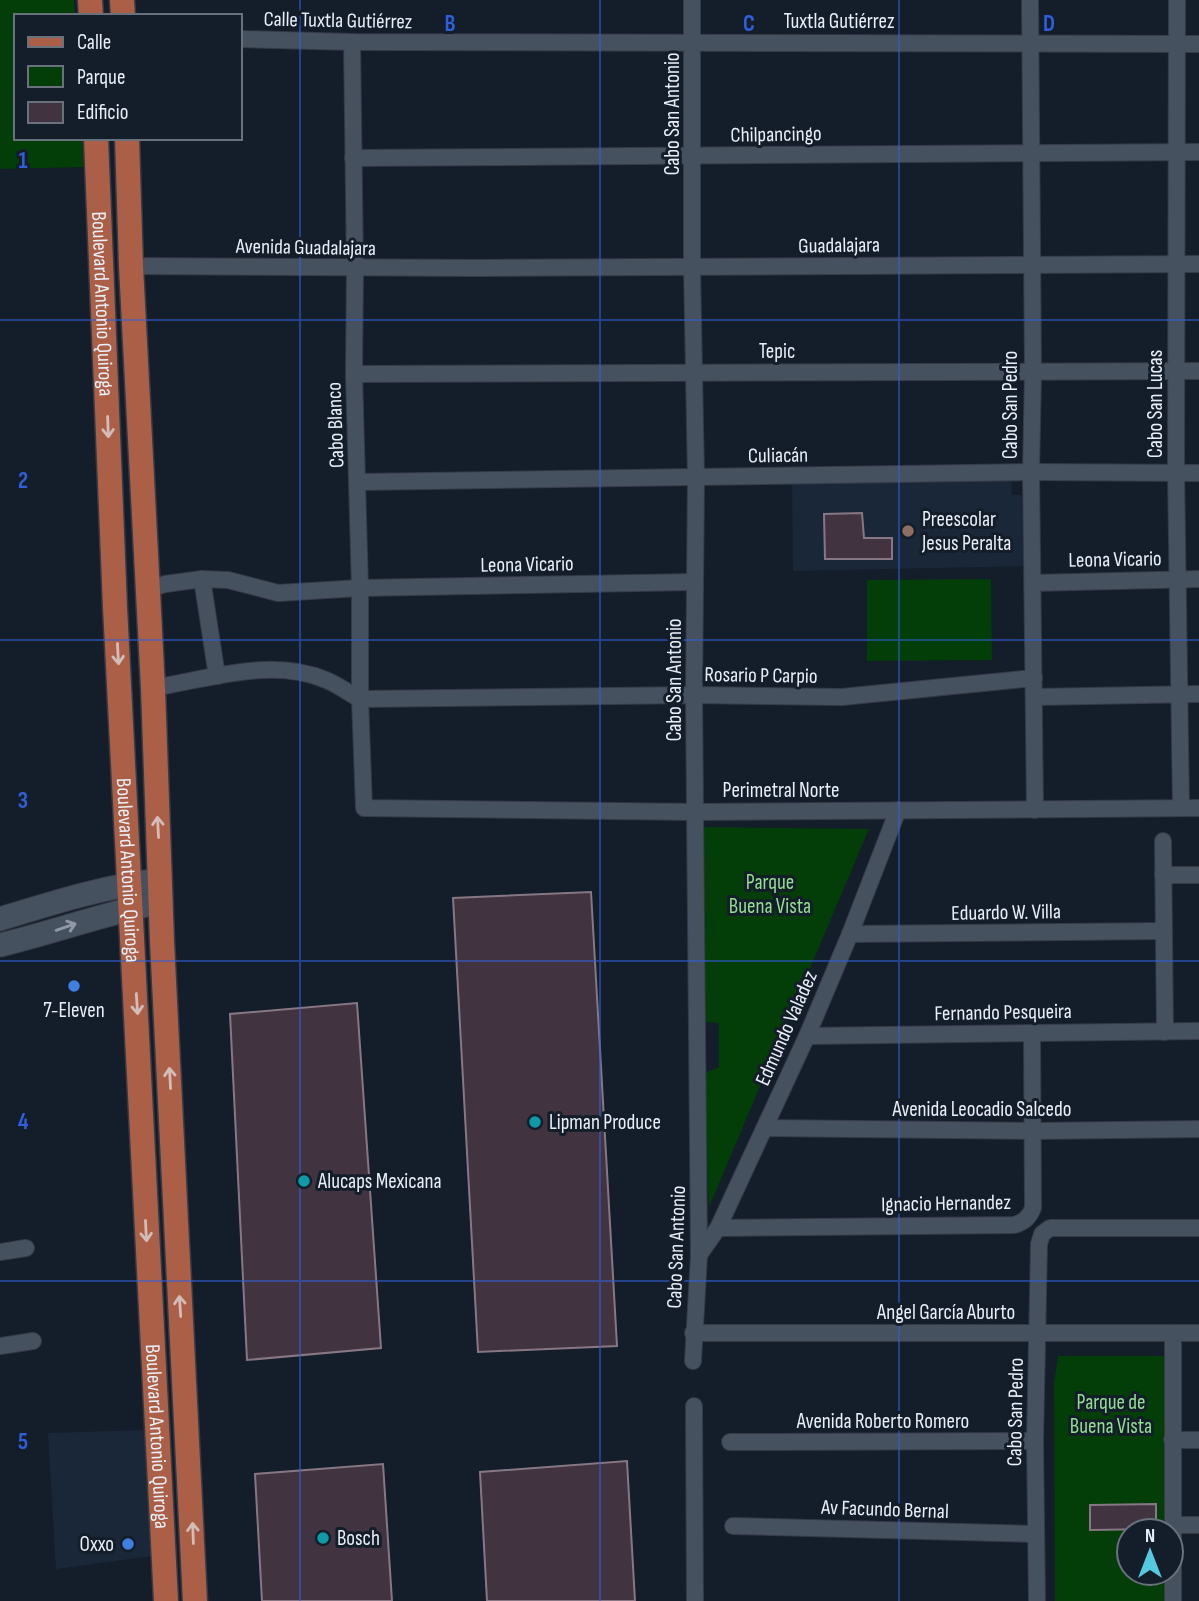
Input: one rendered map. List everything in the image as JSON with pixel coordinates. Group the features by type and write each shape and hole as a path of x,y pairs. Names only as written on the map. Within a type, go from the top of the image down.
{"main road":[{"name":"Boulevard Antonio Quiroga","path":"96,140 115,607 166,1601"},
{"name":"Boulevard Antonio Quiroga","path":"127,140 195,1601"}],"street":[{"name":"Cabo San Antonio","path":"692,0 699,1255 693,1361"},
{"name":"Cabo San Pedro","path":"1030,0 1035,810"},
{"name":"Cabo San Lucas","path":"1177,0 1176,472 1181,808"},
{"name":"Calle Tuxtla Gutiérrez","path":"242,39 478,42"},
{"name":"Cabo Blanco","path":"352,42 354,374 364,807"},
{"name":"Tuxtla Gutiérrez","path":"478,42 1199,44"},
{"name":"Chilpancingo","path":"353,158 1199,152"},
{"name":"Guadalajara","path":"480,268 1199,264"},
{"name":"Avenida Guadalajara","path":"131,266 480,268"},
{"name":"Tepic","path":"354,374 1199,371"},
{"name":"Culiacán","path":"358,482 1031,472 1199,473"},
{"path":"202,579 217,676"},
{"name":"Leona Vicario","path":"147,590 165,584 202,579 228,580 278,593 360,588 695,582"},
{"name":"Leona Vicario","path":"1033,583 1199,579"},
{"path":"153,688 217,676 288,671 326,680 360,699"},
{"name":"Rosario P Carpio","path":"360,699 862,696 1034,678"},
{"path":"1034,697 1199,694"},
{"name":"Perimetral Norte","path":"364,807 696,812 1199,808"},
{"name":"Edmundo Valadez","path":"699,1255 718,1228 807,1036 898,810"},
{"path":"1163,841 1165,1032"},
{"path":"1163,874 1199,875"},
{"path":"0,919 62,900 160,891"},
{"path":"0,945 43,935 131,895"},
{"name":"Eduardo W. Villa","path":"850,934 1163,931"},
{"name":"Fernando Pesqueira","path":"807,1036 1199,1031"},
{"name":"Ignacio Hernandez","path":"718,1228 1014,1225 1030,1216 1034,1131 1032,1033"},
{"name":"Avenida Leocadio Salcedo","path":"765,1128 1034,1131 1199,1129"},
{"name":"Cabo San Pedro","path":"1037,1601 1035,1441 1039,1244 1042,1234 1050,1228 1199,1228"},
{"path":"0,1252 26,1248"},
{"name":"Angel García Aburto","path":"694,1334 1199,1333"},
{"path":"1173,1334 1173,1517"},
{"path":"0,1346 33,1341"},
{"path":"694,1406 695,1601"},
{"path":"1172,1440 1199,1440"},
{"name":"Avenida Roberto Romero","path":"730,1442 1035,1441"},
{"name":"Av Facundo Bernal","path":"733,1526 1036,1534"}],"shaded area":[{"name":"Preescolar Jesus Peralta","path":"1011,480 1012,495 1022,495 1024,566 793,571 792,484"},
{"path":"145,1430 153,1556 56,1569 48,1433"}],"green space":[{"path":"0,0 74,0 75,14 14,14 14,140 82,140 84,167 0,169"},
{"path":"991,579 992,660 867,661 867,580"},
{"name":"Parque Buena Vista","path":"704,827 869,829 709,1207 703,1074 719,1067 719,1023 704,1022"},
{"name":"Parque de Buena Vista","path":"1058,1356 1170,1356 1169,1517 1115,1517 1115,1587 1168,1587 1168,1601 1055,1601 1054,1383"}],"building":[{"path":"862,513 864,538 892,538 892,559 825,559 824,514"},
{"name":"Lipman Produce","path":"591,892 617,1346 478,1352 453,898"},
{"name":"Alucaps Mexicana","path":"357,1003 381,1348 247,1360 230,1014"},
{"path":"627,1461 635,1601 487,1601 480,1472"},
{"name":"Bosch","path":"383,1464 392,1601 262,1601 255,1474"},
{"path":"1156,1504 1156,1517 1115,1517 1115,1530 1090,1530 1090,1505"}],"place":[{"name":"Preescolar Jesus Peralta","path":"908,531"},
{"name":"7-Eleven","path":"74,986"},
{"name":"Lipman Produce","path":"535,1122"},
{"name":"Alucaps Mexicana","path":"304,1181"},
{"name":"Bosch","path":"323,1538"},
{"name":"Oxxo","path":"128,1544"}]}
